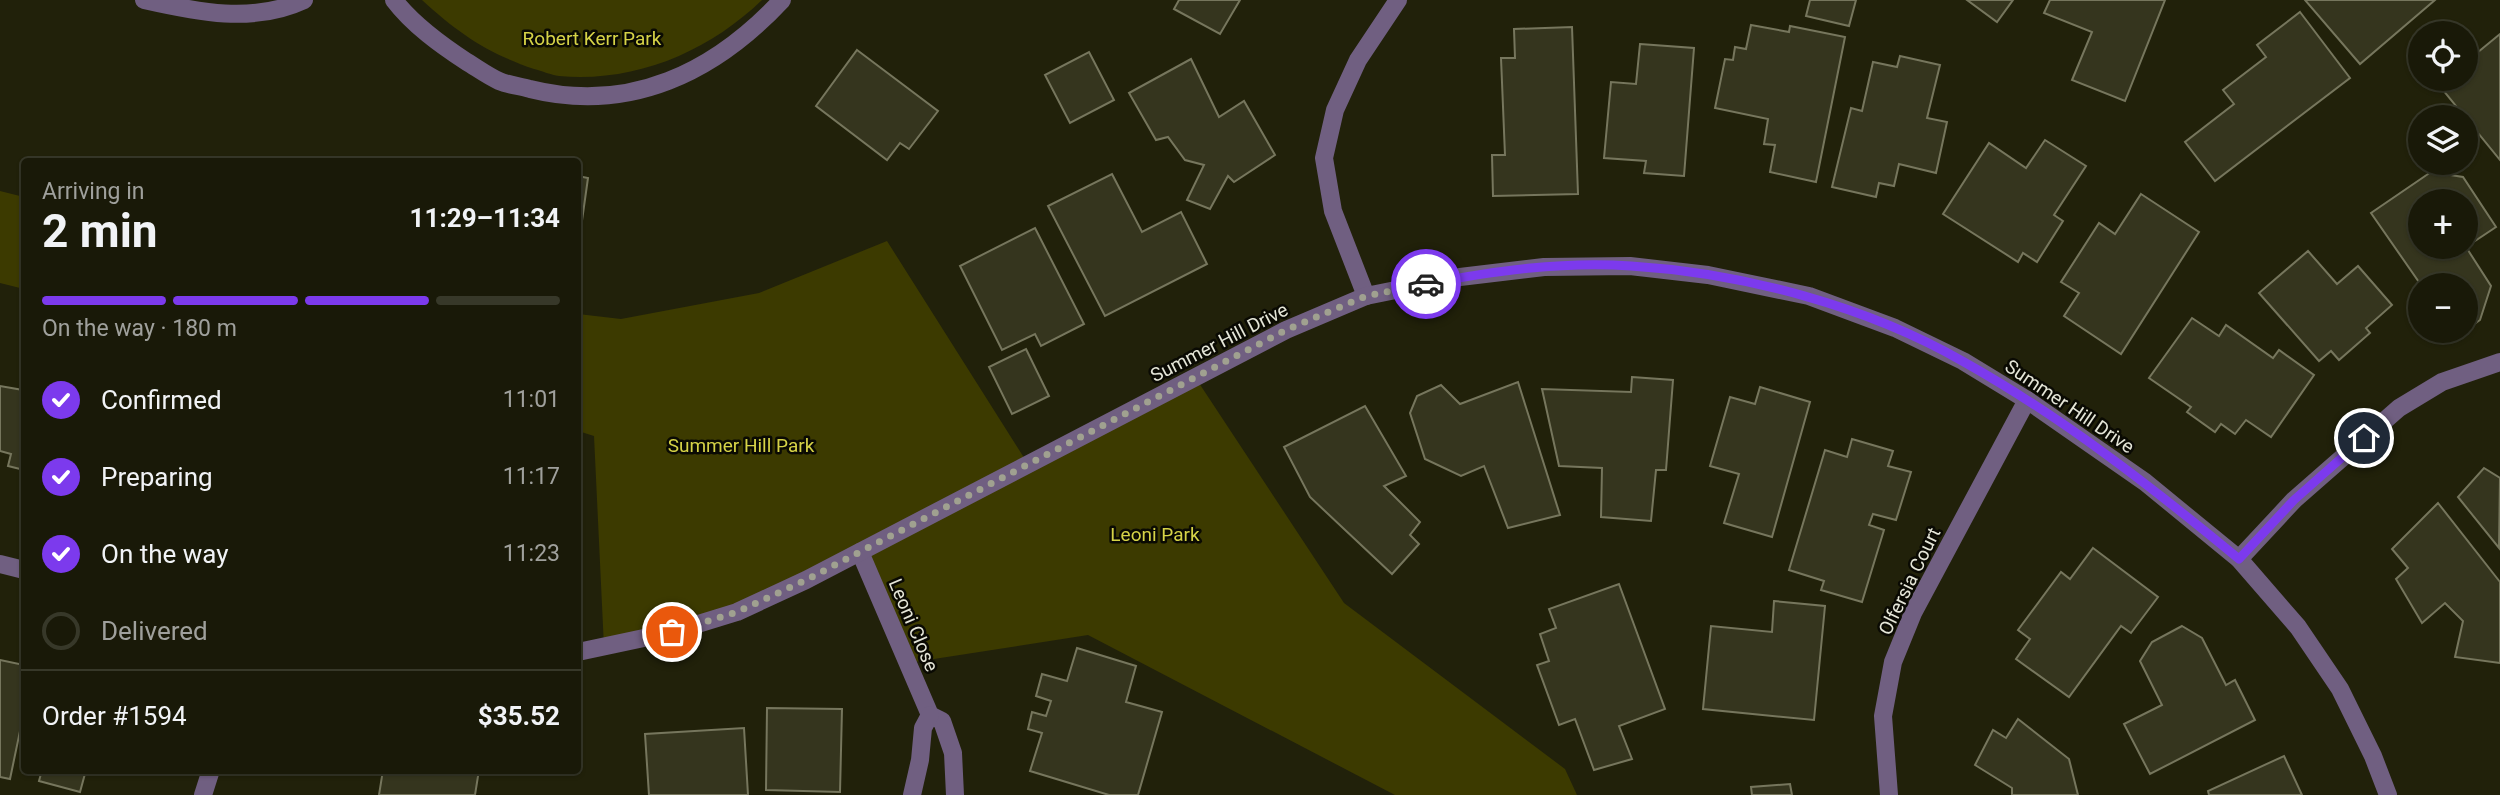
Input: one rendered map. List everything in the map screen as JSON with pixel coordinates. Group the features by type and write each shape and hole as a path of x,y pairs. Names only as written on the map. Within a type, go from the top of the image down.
{"street":[{"path":"144,0 197,12 252,14 304,0"},
{"path":"394,0 447,49 499,81 557,96 612,96 661,84 720,56 759,25 782,0"},
{"path":"1366,296 1333,211 1324,158 1340,97 1358,60 1398,0"},
{"name":"Summer Hill Drive","path":"581,651 672,632 737,612 806,580 1286,330 1366,296 1460,277 1544,267 1630,265 1708,275 1809,296 1895,328 1963,361 2027,400 2145,482 2239,559 2298,627 2340,688 2373,756 2388,795"},
{"path":"2239,559 2294,500 2399,408 2442,382 2500,362"},
{"name":"Olfersia Court","path":"1889,795 1883,716 1893,662 1913,613 2027,400"},
{"name":"Leoni Close","path":"860,552 930,715 942,722 953,753 955,795"},
{"path":"0,564 21,569"},
{"path":"912,795 920,760 923,728 930,715"},
{"path":"203,795 210,774"}],"green space":[{"name":"Robert Kerr Park","path":"422,0 762,0 718,35 669,60 642,69 587,77 553,75 487,49"},
{"path":"0,191 21,196 21,288 0,283"},
{"path":"887,241 1028,464 1195,377 1344,603 1565,769 1577,795 1395,795 1088,635 908,663 860,552 737,612 604,647 594,436 581,432 581,314 621,319 759,293"}],"building":[{"path":"1179,0 1240,0 1220,34 1174,9"},
{"path":"1810,0 1856,0 1849,26 1806,16"},
{"path":"1967,0 2013,0 1997,22"},
{"path":"2050,0 2165,0 2125,101 2072,80 2092,32 2044,13"},
{"path":"2305,0 2435,0 2408,21 2360,64"},
{"path":"2300,12 2350,78 2215,181 2185,142 2234,104 2223,90 2266,57 2257,45"},
{"path":"1751,25 1789,32 1790,26 1845,37 1816,182 1770,172 1775,145 1764,144 1768,119 1715,108 1725,59 1733,60 1735,47 1746,49"},
{"path":"1572,27 1578,194 1493,196 1492,155 1505,155 1501,58 1515,58 1514,29"},
{"path":"2500,34 2500,160 2478,133 2478,105 2455,105 2444,91 2478,91 2478,52"},
{"path":"1640,44 1694,48 1684,176 1644,173 1646,161 1604,158 1611,82 1636,84"},
{"path":"857,50 938,111 909,149 900,143 887,160 816,106"},
{"path":"1089,52 1114,100 1070,123 1045,75"},
{"path":"1900,56 1940,65 1927,118 1947,122 1936,173 1899,164 1894,186 1879,183 1876,197 1832,187 1851,108 1862,111 1873,62 1897,67"},
{"path":"1191,59 1219,117 1244,101 1275,155 1234,182 1228,176 1210,209 1187,200 1204,165 1185,160 1168,137 1156,140 1129,93"},
{"path":"2045,140 2086,166 2054,215 2063,221 2037,262 2023,253 2018,262 1943,214 1989,143 2026,168"},
{"path":"1112,174 1142,232 1181,212 1207,264 1105,316 1048,206"},
{"path":"2427,175 2463,177 2471,189 2408,189 2408,259 2474,259 2491,286 2480,320 2478,321 2478,273 2413,273 2371,213"},
{"path":"581,177 588,178 581,228"},
{"path":"2141,194 2199,232 2121,354 2064,316 2079,293 2061,282 2099,223 2115,234"},
{"path":"2478,200 2496,227 2478,239"},
{"path":"1035,228 1084,324 1041,346 1035,334 1002,350 960,266"},
{"path":"2308,251 2337,284 2358,266 2392,305 2366,328 2370,333 2339,360 2331,351 2319,361 2259,293"},
{"path":"2192,318 2219,336 2226,325 2273,358 2279,350 2314,375 2271,437 2246,420 2235,434 2221,424 2215,432 2187,412 2191,407 2149,378"},
{"path":"1026,349 1049,396 1012,414 989,367"},
{"path":"1632,377 1673,380 1666,470 1656,470 1651,521 1601,517 1602,468 1559,466 1542,389 1631,392"},
{"path":"1518,382 1560,515 1508,528 1484,466 1461,476 1425,459 1410,413 1417,396 1441,385 1460,404"},
{"path":"0,386 21,390 21,469 8,466 11,454 0,451"},
{"path":"1760,387 1810,402 1772,537 1724,523 1739,474 1710,466 1730,397 1755,404"},
{"path":"1365,406 1406,476 1384,486 1420,522 1410,535 1419,544 1392,574 1310,497 1284,447"},
{"path":"1852,439 1893,451 1888,466 1911,472 1896,520 1873,514 1869,525 1884,530 1862,602 1821,590 1824,581 1789,570 1825,450 1847,457"},
{"path":"2484,468 2500,478 2499,548 2458,497"},
{"path":"2438,503 2500,582 2500,663 2455,657 2463,621 2445,603 2422,623 2396,579 2408,568 2392,549"},
{"path":"2093,548 2158,597 2131,633 2121,626 2069,697 2016,659 2030,639 2018,630 2061,572 2070,579"},
{"path":"1619,584 1665,709 1619,726 1632,759 1594,770 1575,719 1559,725 1537,665 1549,661 1540,634 1556,628 1549,609"},
{"path":"1774,601 1825,606 1814,720 1703,709 1711,626 1772,632"},
{"path":"2182,626 2202,638 2226,685 2235,680 2255,720 2150,774 2124,724 2162,705 2140,661 2152,642"},
{"path":"1077,648 1136,666 1126,702 1162,712 1138,795 1109,795 1030,771 1042,733 1028,729 1032,712 1046,716 1051,701 1036,696 1042,674 1067,681"},
{"path":"0,660 21,664 21,726 10,779 0,777"},
{"path":"767,708 842,709 840,792 766,790"},
{"path":"2018,719 2069,759 2078,795 2012,795 2012,788 1975,765 1993,730 2006,738"},
{"path":"744,728 748,795 649,795 645,734"},
{"path":"2284,756 2302,795 2209,795 2208,791"},
{"path":"41,774 85,774 80,792 39,781"},
{"path":"382,774 478,774 475,795 379,795"},
{"path":"1790,784 1792,795 1752,795 1751,787"}],"way so far":[{"path":"672,632 737,612 806,580 1286,330 1366,296 1426,284"}],"route":[{"path":"1426,284 1544,267 1630,265 1708,275 1809,296 1895,328 1963,361 2006,387 2145,482 2239,559 2294,500 2364,438"}],"park label":[{"name":"Summer Hill Park","path":"741,445"},
{"name":"Leoni Park","path":"1155,534"}]}
